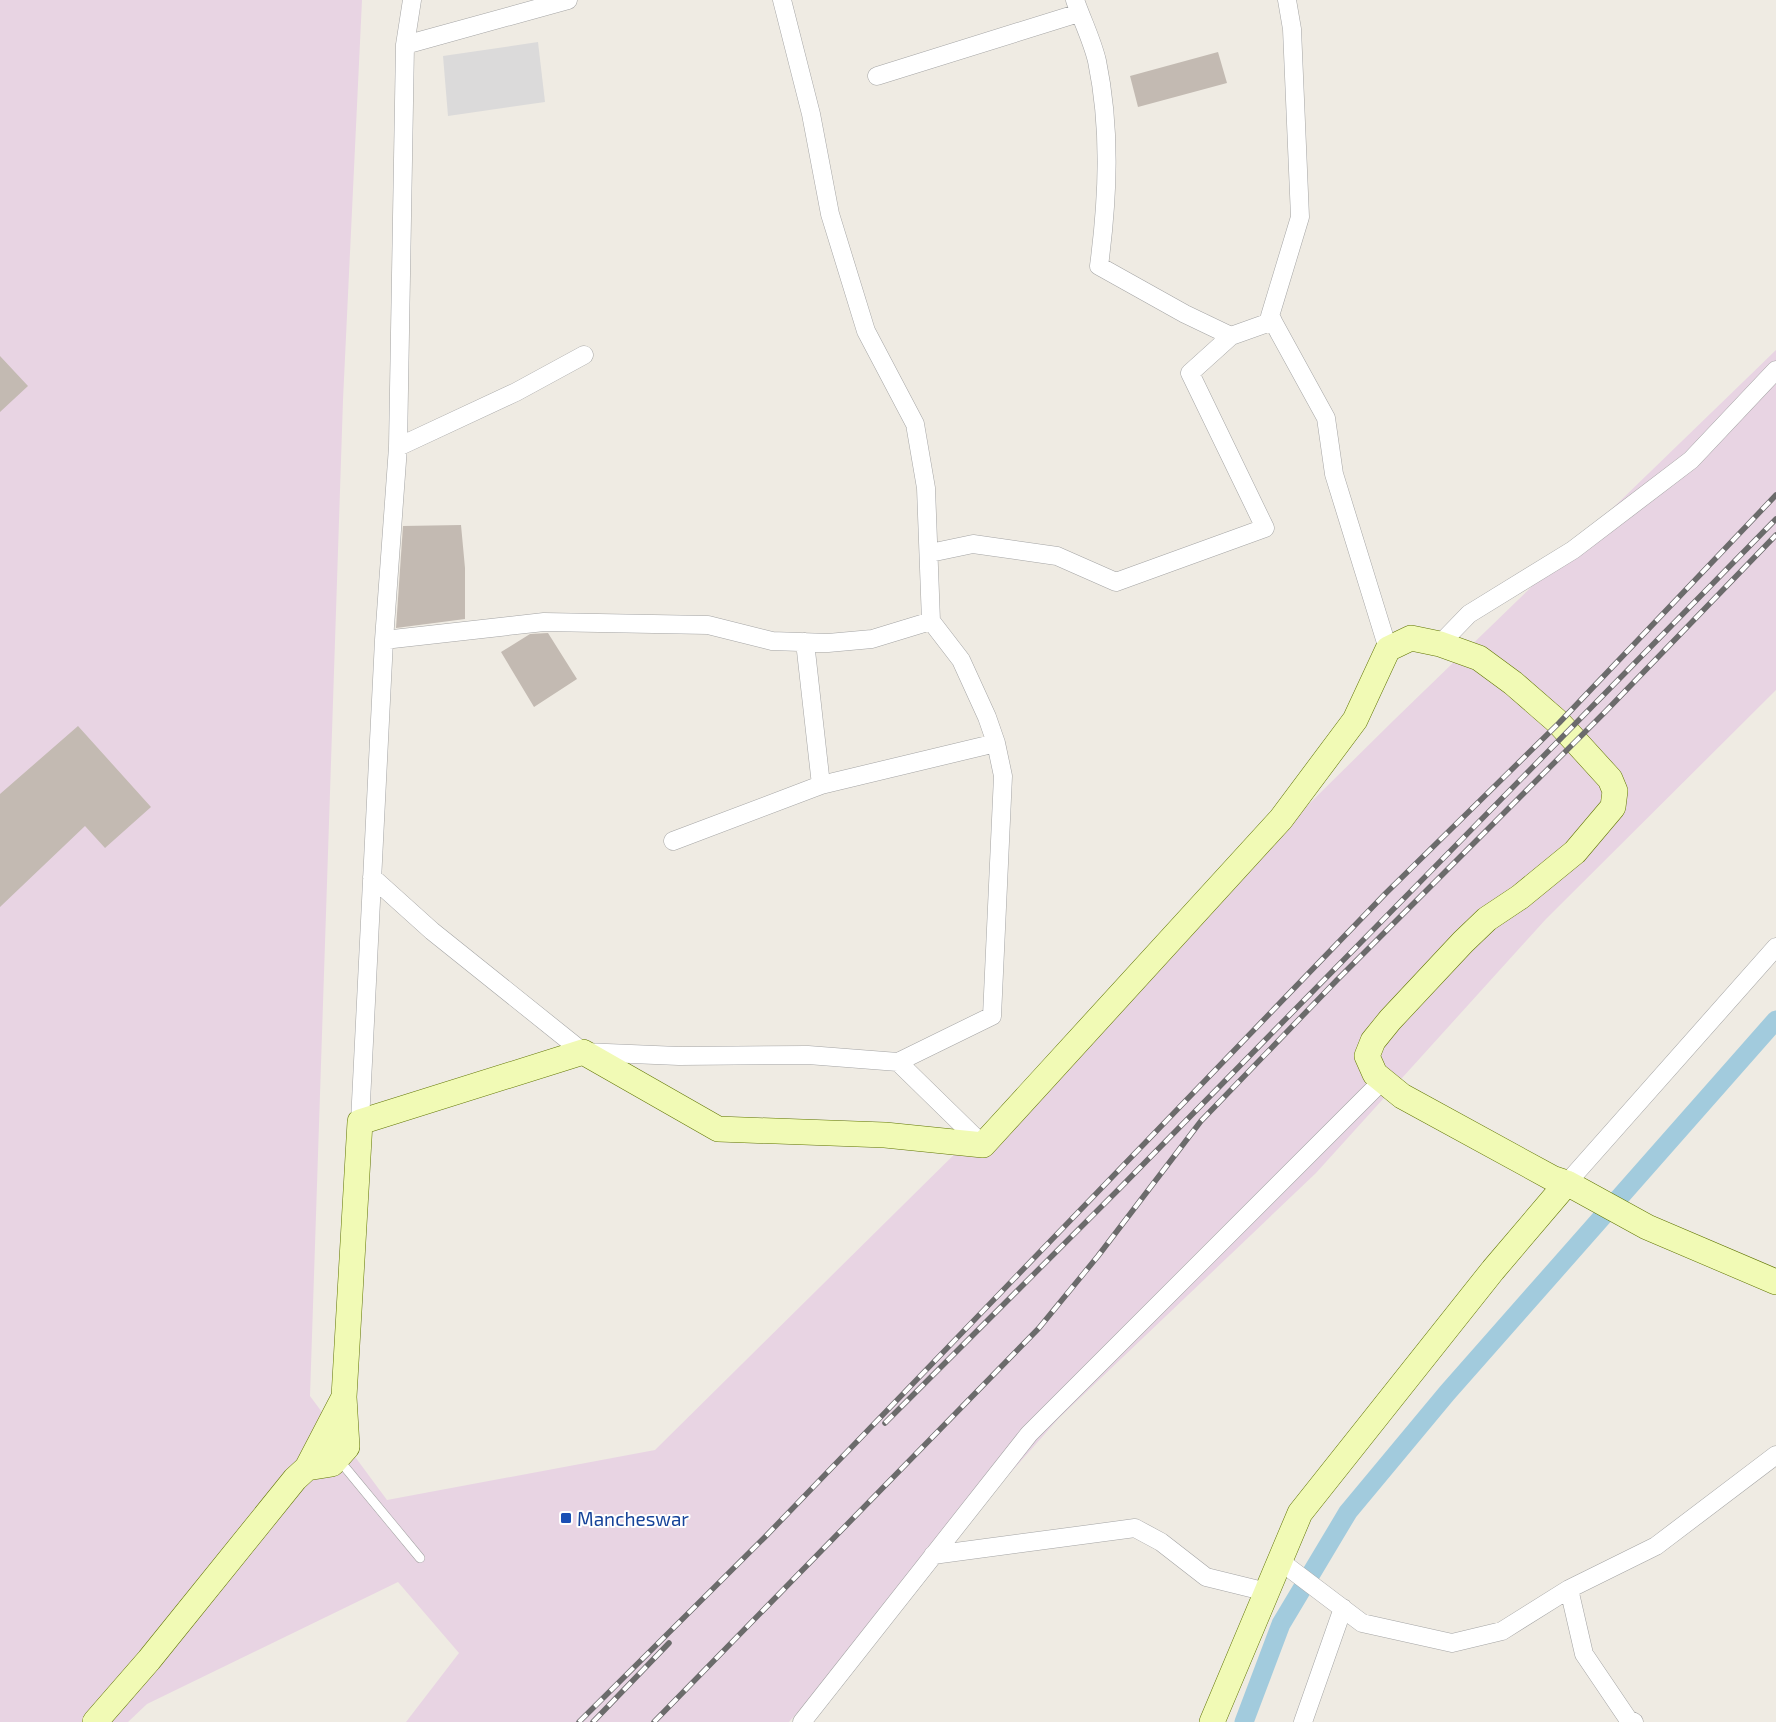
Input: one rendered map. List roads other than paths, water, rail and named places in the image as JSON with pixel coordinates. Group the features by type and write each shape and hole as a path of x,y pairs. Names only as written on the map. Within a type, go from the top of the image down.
{"street":[{"path":"307,1468 332,1464 347,1447 344,1397 384,640 398,447 406,45 412,0"},
{"path":"406,45 568,0"},
{"path":"360,1122 582,1052 679,1056 808,1055 898,1062 992,1016 1003,776 996,743 961,660 931,621 930,553 926,488 915,424 866,330 830,214 811,114 782,0"},
{"path":"1287,0 1292,29 1300,217 1270,316 1326,418 1334,474 1388,649"},
{"path":"877,76 1077,6 1096,59 1106,114 1107,206 1099,266 1185,314 1231,336"},
{"path":"930,553 973,544 1057,556 1116,582 1264,528 1190,373 1231,336 1273,321"},
{"path":"398,447 516,392 584,355"},
{"path":"1440,644 1469,614 1573,550 1691,460 1776,370"},
{"path":"384,640 544,622 708,625 772,640 828,643 872,639 931,621"},
{"path":"983,1145 1281,819 1354,720 1388,649 1411,638 1440,644 1478,658 1513,683 1559,724 1610,779 1615,791 1613,807 1575,852 1520,897 1487,919 1390,1020 1373,1040 1367,1056 1374,1074 1402,1096 1552,1178 1567,1183 1647,1227 1776,1282"},
{"path":"805,642 821,785"},
{"path":"673,841 821,785 996,743"},
{"path":"372,877 432,931 582,1052 718,1129 885,1135 983,1145"},
{"path":"1212,1722 1281,1562 1300,1513 1492,1270 1776,947"},
{"path":"898,1062 983,1145"},
{"path":"802,1722 1029,1434 1382,1081"},
{"path":"95,1722 149,1660 295,1479 307,1468 344,1397"},
{"path":"1281,1562 1362,1623 1452,1643 1502,1631 1569,1589 1656,1546 1776,1455"},
{"path":"933,1555 1135,1528 1161,1542 1206,1578 1267,1592"},
{"path":"1569,1589 1584,1654 1628,1719 1634,1722"},
{"path":"1303,1722 1341,1607"}],"lane":[{"path":"337,1458 420,1558"}],"waterway":[{"path":"1244,1722 1281,1624 1348,1512 1447,1393 1776,1020"}],"railway":[{"path":"579,1722 765,1537 1386,893 1559,723 1776,495"},
{"path":"885,1423 1119,1189 1776,519"},
{"path":"654,1722 1039,1328 1098,1256 1201,1121 1337,980 1606,711 1776,535"},
{"path":"593,1722 669,1643"}],"place":[{"name":"Mancheswar","path":"566,1518"}]}
